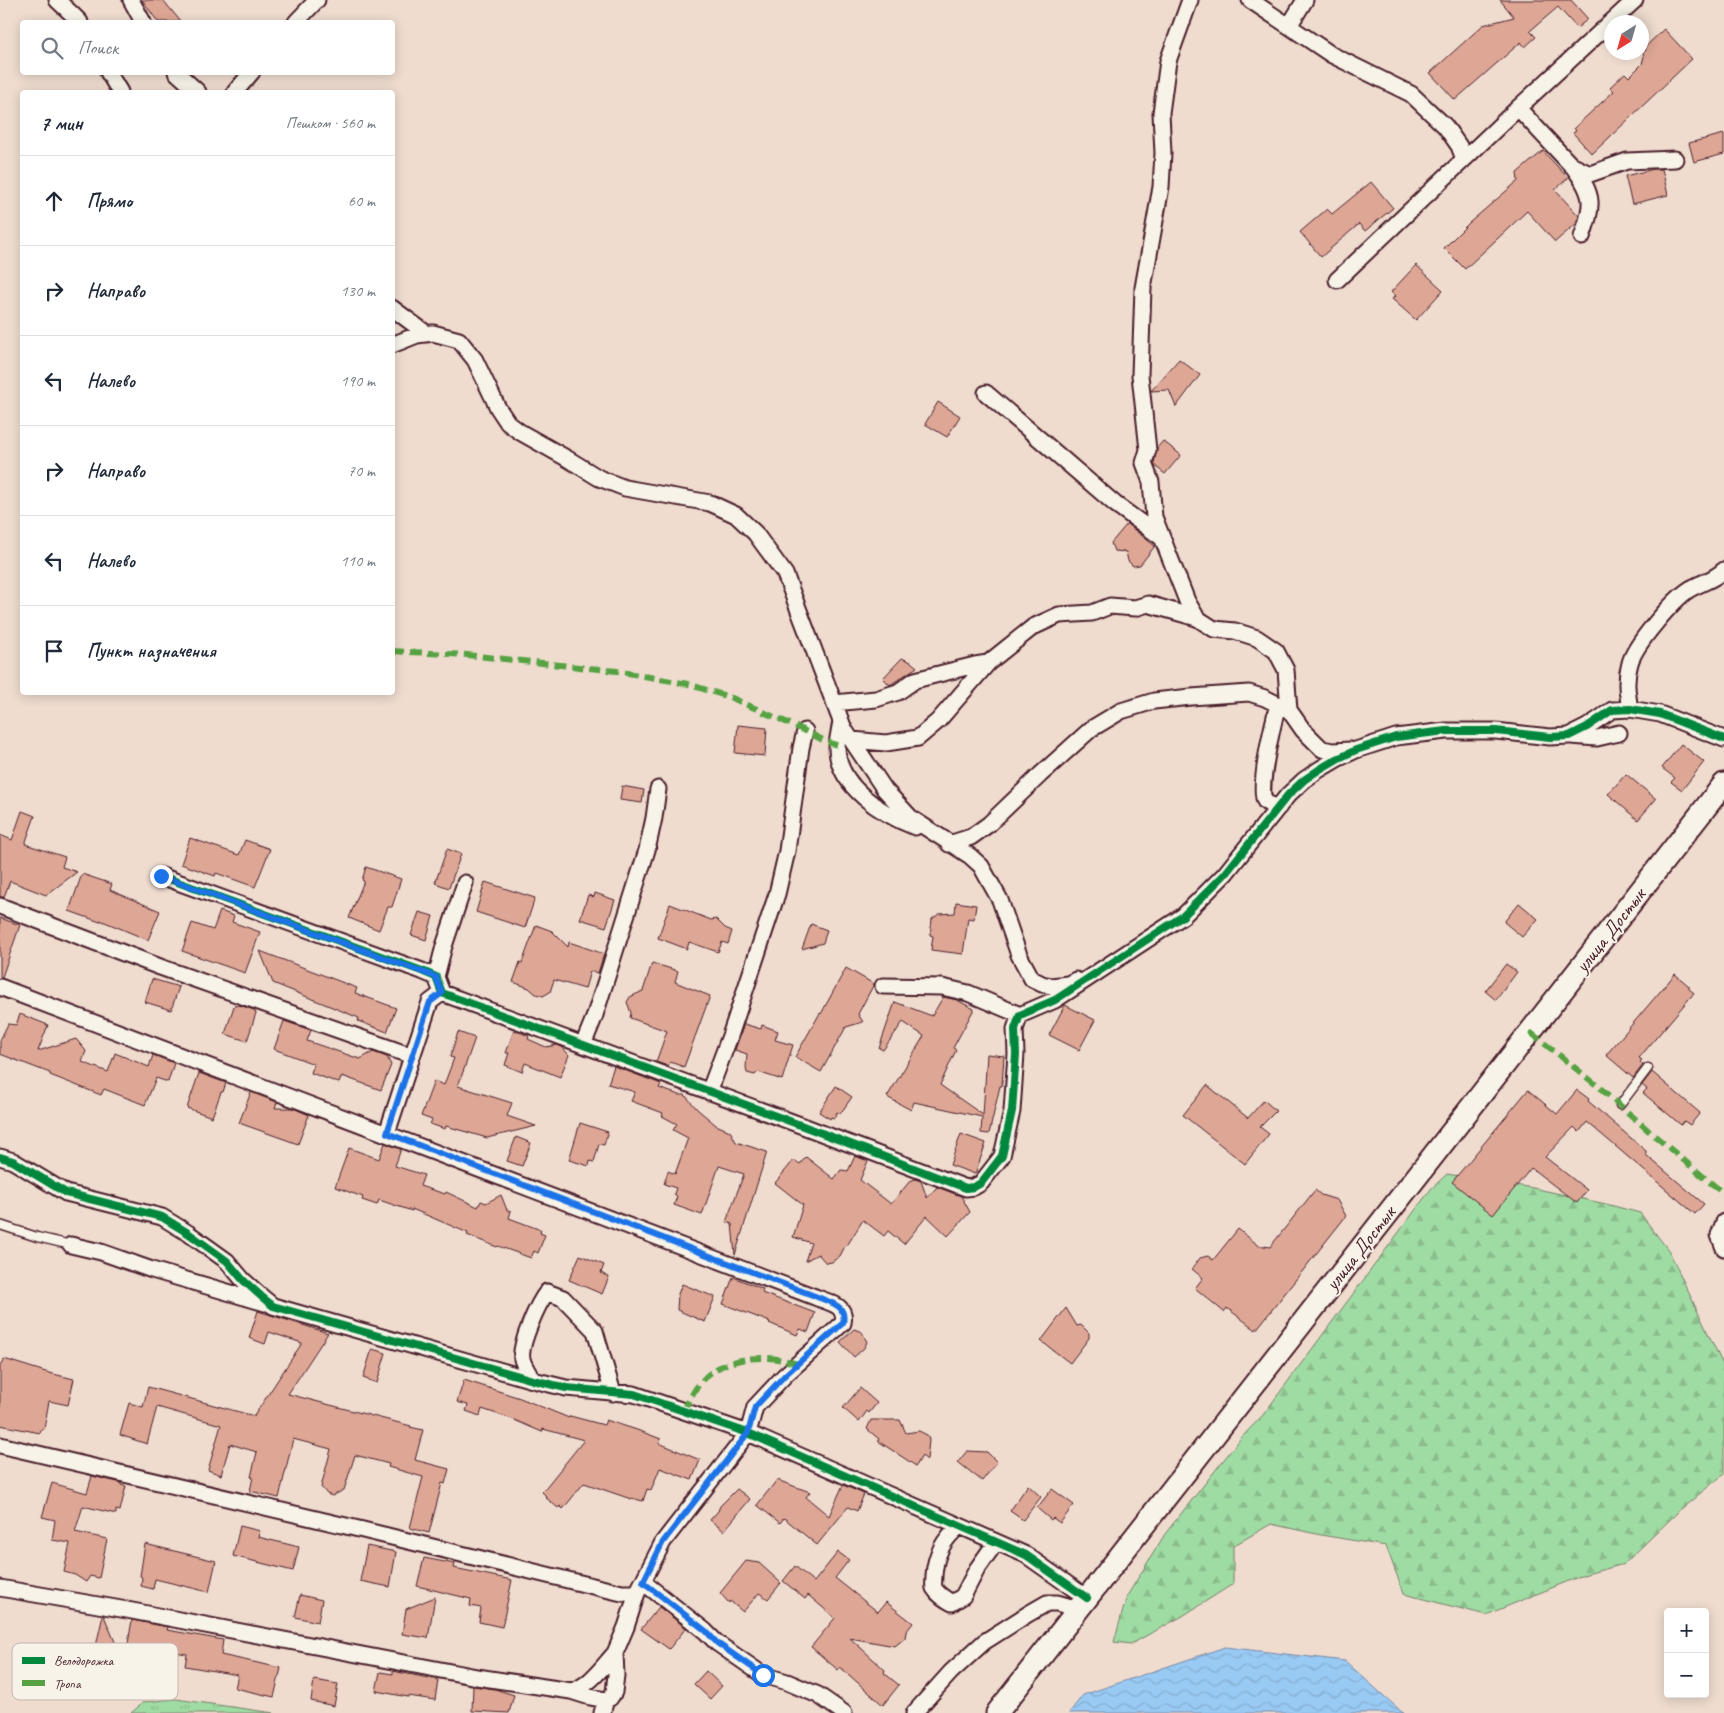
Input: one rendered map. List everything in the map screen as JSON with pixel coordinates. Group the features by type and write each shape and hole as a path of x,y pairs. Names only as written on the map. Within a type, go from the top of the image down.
{"main road":[{"name":"улица Достык","path":"997,1713 1724,784"}],"street":[{"path":"57,0 78,20"},
{"path":"131,0 142,20"},
{"path":"298,20 317,0"},
{"path":"1190,0 1168,61 1161,113 1163,153 1161,186 1143,288 1140,375 1148,450 1144,463 1151,482 1154,517 1187,601 1197,618"},
{"path":"1250,0 1332,55 1411,94 1445,126 1459,146 1464,159"},
{"path":"1289,26 1305,0"},
{"path":"1337,280 1635,0"},
{"path":"110,75 119,90"},
{"path":"179,75 196,90"},
{"path":"237,90 249,75"},
{"path":"1518,108 1571,165 1585,184 1591,204"},
{"path":"1571,165 1590,174 1627,161 1675,159"},
{"path":"1582,237 1591,204 1590,174"},
{"path":"395,310 427,334"},
{"path":"395,344 418,335 433,333 458,340 475,360 498,408 508,423 520,432 599,478 625,488 710,503 736,515 755,534 785,574 834,703 852,740 885,790 911,818 970,856 981,866 1000,900 1019,955 1032,979 1051,986 1068,984 1103,969"},
{"path":"986,393 1115,504 1162,538"},
{"path":"1630,709 1626,686 1630,661 1647,633 1674,602 1690,589 1717,577 1724,570"},
{"path":"852,740 886,743 918,738 938,721 988,664 1033,627 1058,615 1092,613 1110,606 1135,608 1148,604 1197,618 1214,629 1235,631 1257,638 1276,651 1286,670 1284,707 1272,727 1264,775 1263,796 1265,802 1279,807"},
{"path":"834,703 876,700 898,692 915,680 975,665 988,664"},
{"path":"949,844 971,837 989,824 1091,730 1121,711 1154,702 1191,697 1250,693 1284,707 1322,749 1333,751 1356,750"},
{"path":"1569,736 1612,710 1630,709 1660,714 1724,739"},
{"path":"841,720 837,748 838,755 842,770 855,789 898,820 933,833"},
{"path":"465,883 436,977 442,993 966,1188 974,1187 981,1183 1002,1156 1012,1111 1016,1054 1015,1029 1020,1015 1055,1000 1183,916 1225,874 1288,795 1304,780 1337,758 1396,738 1446,731 1496,731 1550,737 1597,738 1619,732"},
{"path":"709,1092 730,1036 777,894 787,851 801,748 805,732"},
{"path":"584,1045 647,850 658,789"},
{"path":"161,876 436,977"},
{"path":"0,906 160,967 412,1056"},
{"path":"883,986 942,987 968,994 1020,1015"},
{"path":"1042,1005 1049,994 1051,986"},
{"path":"0,987 815,1296 843,1310 843,1323 785,1375 755,1407 748,1433 663,1542 640,1587 615,1653 578,1690 571,1691"},
{"path":"387,1133 430,1002 442,993"},
{"path":"0,1157 14,1161 66,1193 162,1218 188,1233 227,1261 243,1280 274,1306"},
{"path":"1724,1222 1719,1235 1724,1248"},
{"path":"72,1245 101,1252 152,1270 274,1306 533,1380 566,1388 634,1394 748,1433 1026,1555 1066,1584 1083,1604"},
{"path":"533,1380 522,1358 522,1350 541,1300 547,1292 563,1298 595,1331 613,1393"},
{"path":"0,1445 622,1593 640,1587"},
{"path":"960,1526 949,1534 939,1552 934,1568 934,1587 941,1596 952,1602 964,1596 977,1569 996,1542"},
{"path":"914,1713 951,1672 984,1642 1047,1603 1066,1584"},
{"path":"640,1587 706,1631 717,1643 763,1675 787,1682 818,1695 844,1713"},
{"path":"0,1588 137,1612 477,1677 571,1691 604,1706 614,1692 616,1675 615,1653"},
{"path":"1047,1603 1083,1604"}],"lane":[{"path":"1620,1105 1648,1068"},
{"path":"0,1225 37,1237 72,1245"}],"green space":[{"path":"1447,1174 1533,1188 1640,1213 1669,1251 1724,1367 1724,1474 1681,1509 1624,1564 1583,1575 1486,1615 1404,1594 1386,1546 1271,1524 1233,1546 1233,1584 1181,1617 1131,1644 1114,1642 1127,1596 1165,1534 1241,1438 1263,1415 1431,1189"},
{"path":"178,1699 274,1713 131,1713 144,1702"}],"water":[{"path":"1225,1647 1345,1661 1403,1713 1069,1713 1083,1695"}],"building":[{"path":"142,0 163,0 179,20 157,20"},
{"path":"1500,0 1571,0 1588,19 1577,28 1558,7 1530,31 1536,37 1525,47 1521,42 1455,100 1430,73 1483,25 1514,17"},
{"path":"1664,29 1692,59 1592,154 1573,133 1576,131 1574,128 1614,91 1610,87 1625,73 1629,77 1642,64 1643,60 1649,60 1649,43"},
{"path":"1724,134 1724,154 1694,162 1689,143"},
{"path":"1543,151 1568,178 1555,190 1579,216 1577,223 1555,242 1527,211 1465,269 1444,248 1469,223 1518,181 1517,173"},
{"path":"1662,169 1668,195 1632,204 1625,176"},
{"path":"1371,182 1393,208 1365,231 1359,224 1321,257 1300,232 1327,209 1332,214"},
{"path":"1416,265 1443,290 1416,320 1392,299 1395,296 1391,292"},
{"path":"1179,359 1200,375 1176,407 1169,390 1151,391"},
{"path":"938,402 960,416 947,437 925,424"},
{"path":"1163,441 1181,455 1165,474 1154,463 1157,448"},
{"path":"1127,524 1155,546 1140,565 1133,566 1128,561 1126,552 1114,551 1111,543"},
{"path":"902,658 917,667 890,685 883,678"},
{"path":"738,725 767,728 765,756 735,753"},
{"path":"1681,744 1704,762 1682,790 1671,782 1675,778 1662,768"},
{"path":"1626,774 1656,799 1638,820 1608,794"},
{"path":"622,786 644,790 642,803 620,800"},
{"path":"22,811 35,816 25,844 65,857 62,867 77,872 46,895 10,881 4,897 0,897 0,835 12,840"},
{"path":"190,838 239,855 245,840 270,849 255,887 216,873 215,876 181,864"},
{"path":"447,849 461,854 449,888 435,883"},
{"path":"366,867 401,879 392,907 388,907 379,930 349,918 364,881 362,880"},
{"path":"82,874 112,884 110,890 160,911 148,940 100,920 100,922 69,911"},
{"path":"485,882 535,898 525,928 476,912"},
{"path":"595,893 615,900 606,927 580,919 588,895 594,897"},
{"path":"956,902 976,905 974,919 968,918 963,954 931,950 933,936 930,935 932,919 939,914 955,913"},
{"path":"1519,903 1538,919 1522,937 1504,922"},
{"path":"670,904 711,920 716,919 725,928 732,931 728,944 722,942 718,952 689,942 687,949 658,938"},
{"path":"220,911 234,916 232,922 260,932 245,973 182,951 192,923 213,930"},
{"path":"419,912 433,916 426,940 411,935"},
{"path":"0,918 20,925 2,977 0,977"},
{"path":"811,924 827,930 823,943 802,949"},
{"path":"536,925 552,931 568,947 569,942 604,954 598,973 590,971 585,989 554,980 550,992 543,996 513,982"},
{"path":"260,951 357,988 355,993 396,1008 387,1032 358,1021 359,1018 273,983"},
{"path":"652,963 678,971 675,982 710,996 684,1067 670,1062 668,1066 656,1062 667,1031 630,1018 631,1013 627,1002 630,997 643,991"},
{"path":"1506,964 1517,972 1496,1000 1485,991"},
{"path":"846,968 874,984 858,1014 863,1022 846,1027 821,1072 795,1057"},
{"path":"1675,974 1694,993 1639,1058 1642,1060 1640,1062 1643,1065 1633,1078 1606,1055"},
{"path":"152,979 179,987 171,1010 145,1002"},
{"path":"943,997 957,1000 974,1009 953,1048 956,1050 940,1085 983,1115 987,1054 1004,1056 1002,1086 1000,1086 989,1134 981,1133 982,1117 914,1102 911,1110 887,1097 924,1036 903,1022 883,1050 879,1048 895,1002 932,1016"},
{"path":"239,1005 254,1010 256,1013 247,1041 225,1034 234,1006"},
{"path":"1065,1005 1095,1020 1079,1050 1049,1035"},
{"path":"20,1014 48,1025 38,1051 76,1039 86,1051 82,1062 108,1072 115,1053 149,1067 153,1055 174,1063 168,1082 156,1078 145,1105 104,1089 101,1095 0,1054 0,1040 8,1024 16,1025"},
{"path":"284,1021 311,1030 307,1041 360,1059 373,1052 387,1057 391,1065 381,1090 342,1076 339,1083 311,1073 314,1064 274,1049"},
{"path":"744,1024 761,1029 762,1025 778,1031 775,1040 793,1045 782,1080 758,1072 755,1075 747,1073 747,1054 735,1050"},
{"path":"514,1030 529,1036 528,1039 546,1047 557,1045 562,1047 569,1055 560,1077 525,1063 522,1072 505,1065 509,1053 506,1053"},
{"path":"458,1032 475,1038 458,1086 512,1103 507,1116 536,1126 487,1138 446,1126 445,1129 430,1124 432,1120 421,1116 434,1081 444,1085 454,1058 450,1057"},
{"path":"614,1066 661,1084 659,1088 679,1095 685,1095 697,1109 716,1125 730,1131 736,1142 767,1152 735,1255 732,1224 726,1222 744,1174 719,1166 702,1215 674,1205 677,1196 674,1194 676,1188 664,1184 668,1171 675,1174 688,1138 673,1130 677,1124 662,1116 663,1113 631,1101 635,1092 608,1084"},
{"path":"1652,1072 1700,1113 1690,1125 1684,1121 1681,1125 1643,1093 1647,1089 1642,1085"},
{"path":"199,1073 226,1083 212,1117 187,1108"},
{"path":"1207,1085 1248,1118 1264,1100 1276,1111 1260,1127 1269,1134 1245,1164 1183,1115"},
{"path":"836,1086 852,1097 840,1114 837,1112 834,1118 831,1117 830,1119 819,1112"},
{"path":"1528,1090 1557,1114 1577,1090 1646,1151 1646,1155 1704,1204 1695,1214 1587,1122 1579,1132 1574,1127 1545,1157 1587,1190 1577,1203 1531,1168 1493,1215 1452,1182"},
{"path":"251,1092 277,1102 275,1108 293,1108 309,1115 298,1144 239,1123"},
{"path":"580,1123 608,1132 604,1145 599,1144 594,1162 590,1161 589,1166 569,1160"},
{"path":"961,1134 986,1143 975,1174 950,1165"},
{"path":"516,1137 531,1143 522,1166 507,1161"},
{"path":"385,1143 401,1149 395,1166 424,1175 420,1186 445,1194 446,1192 478,1207 481,1201 486,1203 501,1195 507,1210 511,1211 509,1218 541,1230 540,1233 545,1235 538,1253 534,1251 531,1258 497,1247 412,1209 412,1211 379,1200 377,1205 362,1200 363,1197 335,1187 349,1148 379,1159"},
{"path":"855,1156 868,1161 860,1180 891,1204 910,1181 915,1179 921,1181 927,1198 937,1187 961,1196 970,1212 948,1236 927,1216 904,1244 888,1231 884,1236 863,1220 840,1256 832,1262 826,1263 818,1254 805,1261 811,1243 793,1237 803,1205 775,1183 794,1160 800,1164 806,1157 834,1179 841,1170 848,1171"},
{"path":"1315,1190 1321,1195 1337,1200 1346,1216 1256,1330 1227,1308 1224,1312 1195,1288 1203,1278 1192,1269 1200,1258 1208,1256 1213,1260 1238,1229 1258,1245 1270,1247"},
{"path":"580,1255 604,1265 601,1273 609,1277 602,1294 569,1280"},
{"path":"733,1277 763,1289 762,1293 815,1313 808,1332 800,1329 797,1335 770,1322 723,1304"},
{"path":"682,1284 715,1297 705,1322 677,1310 678,1294"},
{"path":"1066,1308 1077,1326 1081,1325 1089,1333 1089,1338 1070,1363 1041,1341"},
{"path":"258,1311 328,1333 288,1394 423,1430 415,1460 449,1469 445,1484 442,1483 429,1533 410,1528 423,1477 388,1467 389,1464 355,1455 344,1490 332,1496 327,1494 321,1487 331,1449 293,1439 279,1498 250,1491 257,1452 230,1444 221,1475 208,1470 221,1425 157,1407 147,1444 120,1435 129,1403 143,1407 148,1387 254,1416 302,1343 269,1332 265,1344 249,1338"},
{"path":"854,1329 862,1332 867,1342 864,1348 854,1357 840,1342"},
{"path":"372,1349 386,1353 377,1383 363,1378"},
{"path":"4,1359 74,1379 68,1405 49,1401 44,1429 41,1429 40,1433 0,1425 0,1365"},
{"path":"464,1380 520,1398 569,1418 570,1416 604,1425 606,1420 637,1430 661,1439 659,1443 700,1460 692,1480 660,1468 651,1490 647,1489 643,1501 631,1499 584,1483 563,1509 560,1506 558,1508 542,1492 584,1440 543,1429 542,1432 482,1409 480,1416 466,1411 468,1405 457,1402"},
{"path":"860,1388 877,1403 869,1413 867,1411 859,1422 843,1408"},
{"path":"871,1420 900,1420 906,1433 919,1431 927,1435 929,1440 927,1460 922,1456 916,1466 878,1441 879,1439 867,1429"},
{"path":"967,1451 987,1452 997,1462 982,1481 958,1462"},
{"path":"92,1476 122,1483 121,1485 126,1486 120,1511 116,1510 116,1514 83,1506 75,1532 107,1539 99,1578 90,1576 86,1582 75,1575 64,1572 70,1543 52,1540 55,1520 42,1517 52,1483 87,1493"},
{"path":"777,1480 810,1492 806,1497 829,1516 843,1485 864,1494 857,1511 848,1507 817,1545 784,1518 780,1523 757,1505"},
{"path":"1028,1485 1041,1497 1023,1520 1010,1511"},
{"path":"737,1489 750,1499 724,1531 710,1520 720,1506"},
{"path":"1052,1489 1074,1505 1060,1523 1053,1518 1051,1520 1037,1508"},
{"path":"240,1526 260,1531 258,1537 299,1547 293,1571 233,1556"},
{"path":"145,1544 216,1561 209,1592 155,1579 153,1589 141,1586 142,1577 140,1576"},
{"path":"367,1546 396,1552 390,1587 360,1581"},
{"path":"838,1552 849,1560 835,1578 878,1612 886,1602 913,1623 906,1632 905,1638 895,1646 850,1638 885,1670 884,1673 899,1685 883,1705 840,1667 838,1670 811,1647 835,1618 808,1595 805,1599 783,1581 795,1566 814,1582"},
{"path":"424,1558 455,1564 454,1568 512,1580 502,1627 479,1622 481,1608 470,1606 471,1599 417,1586"},
{"path":"746,1561 759,1563 781,1583 768,1599 759,1593 743,1612 730,1601 729,1603 720,1593"},
{"path":"300,1595 322,1600 318,1622 295,1617"},
{"path":"435,1597 428,1638 402,1634 406,1609"},
{"path":"659,1607 686,1628 669,1649 641,1629"},
{"path":"103,1615 115,1643 97,1643"},
{"path":"132,1620 168,1627 167,1630 223,1640 221,1655 281,1668 274,1697 235,1688 238,1675 185,1666 187,1654 178,1653 178,1643 128,1643"},
{"path":"393,1671 438,1680 435,1700 376,1691 380,1672 393,1674"},
{"path":"706,1671 722,1686 710,1699 694,1684"},
{"path":"314,1680 338,1684 334,1706 311,1701"},
{"path":"473,1686 495,1689 514,1695 509,1713 472,1711"}],"marked path":[{"path":"395,651 467,655 617,671 688,684 732,698 837,745"},
{"path":"1530,1032 1599,1087 1724,1194"},
{"path":"683,1411 699,1384 721,1366 746,1359 760,1358 797,1364"}],"cycle path":[{"path":"161,876 422,971 436,977 442,993 966,1188 974,1187 981,1183 1002,1156 1012,1111 1016,1054 1015,1029 1020,1015 1055,1000 1183,916 1225,874 1288,795 1304,780 1320,769 1356,750 1396,737 1446,731 1496,731 1550,737 1569,736 1587,727 1612,710 1630,709 1660,714 1724,739"},
{"path":"0,1157 13,1161 66,1193 162,1217 227,1261 243,1280 273,1306 533,1380 566,1388 634,1394 748,1433 1026,1555 1087,1598"}],"route":[{"path":"161,876 436,977 442,993 430,1002 387,1133 815,1296 843,1310 843,1323 785,1375 755,1407 748,1433 663,1542 643,1582 706,1631 717,1643 763,1675"}]}
